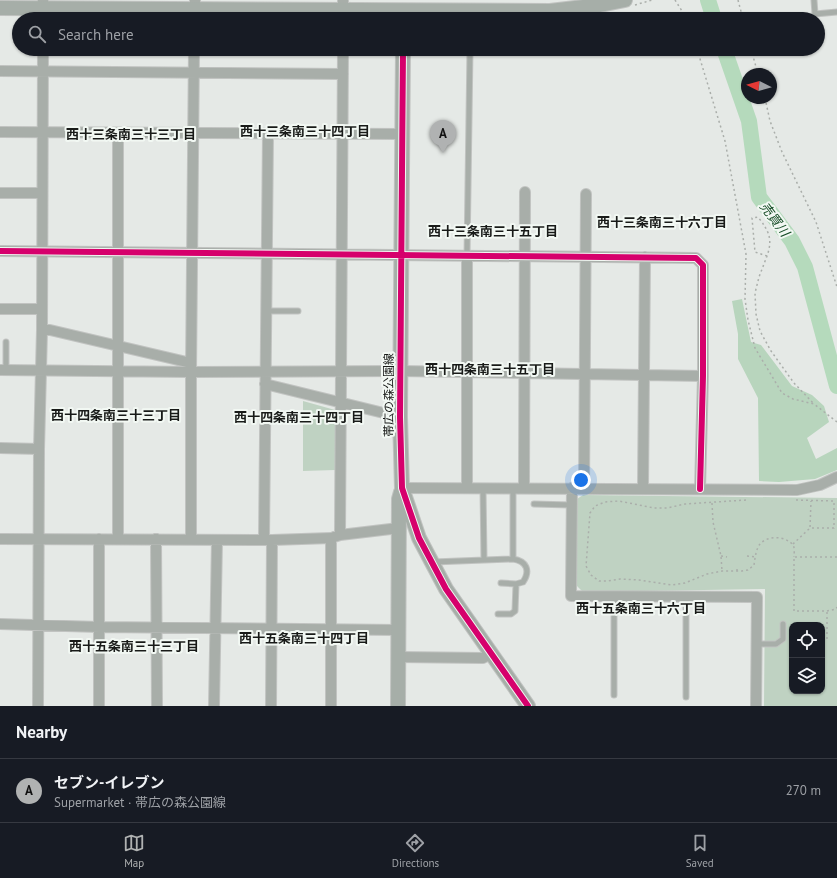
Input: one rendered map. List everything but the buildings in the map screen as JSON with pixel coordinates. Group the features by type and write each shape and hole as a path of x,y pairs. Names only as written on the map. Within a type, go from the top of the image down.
{"street":[{"path":"530,12 600,5 625,0"},
{"path":"0,8 403,10 430,12"},
{"path":"38,706 39,448 42,370 43,56"},
{"path":"191,540 194,56"},
{"path":"331,706 331,629 341,372 344,135 343,56"},
{"name":"帯広の森公園線","path":"403,56 400,371 402,488 419,538 446,589 528,706"},
{"path":"0,71 343,74"},
{"path":"0,132 344,135 402,134"},
{"path":"118,133 118,539"},
{"path":"268,134 265,384 268,540 272,628 270,706"},
{"path":"524,488 525,192"},
{"path":"0,193 42,193"},
{"path":"584,489 586,194"},
{"path":"0,251 525,255 696,258 703,265 700,489"},
{"path":"467,255 467,488"},
{"path":"643,488 645,257"},
{"path":"0,309 42,309"},
{"path":"42,330 50,330 118,346 191,367"},
{"path":"3,370 117,371 191,367 265,371 400,371 702,376"},
{"path":"265,384 400,417"},
{"path":"0,448 39,448"},
{"path":"398,706 399,499 402,488 643,488 797,490 820,485 837,477"},
{"path":"572,488 571,596 757,597 756,706"},
{"path":"0,538 268,540 335,537 399,528"},
{"path":"99,539 99,706"},
{"path":"156,539 157,706"},
{"path":"214,706 214,628 217,540"},
{"path":"0,624 99,627 398,630"},
{"path":"398,657 482,658 491,654"}],"lane":[{"path":"814,0 815,12"},
{"path":"825,13 837,12"},
{"path":"467,255 470,56"},
{"path":"266,311 298,311"},
{"path":"3,370 6,342"},
{"path":"483,488 484,560"},
{"path":"512,488 513,559"},
{"path":"534,504 571,505"},
{"path":"431,562 513,559 521,560 525,563 527,570 526,578 523,582 516,584 501,583"},
{"path":"498,614 511,614 515,611 516,584"},
{"path":"614,596 614,695"},
{"path":"686,597 686,696"},
{"path":"757,644 776,644 783,639 783,624"}],"path":[{"path":"675,0 683,12"},
{"path":"738,0 741,12"},
{"path":"699,56 725,141 746,254 745,299 748,320 755,348 782,393 793,399 814,404"},
{"path":"752,56 756,68"},
{"path":"766,104 770,121 782,152 816,222 837,287"},
{"path":"767,256 755,252 752,218 758,217 770,235 771,243 767,256 759,277 755,293 756,314 760,331 771,351 794,383 814,404 837,422"},
{"path":"752,500 685,504 667,508 654,508 619,501 605,502 595,506 590,513 586,566 591,575 599,581 627,580 672,585 686,583 707,574 748,570 754,565 756,551 760,544 766,539 780,538 793,545"},
{"path":"796,500 834,501 834,528 810,528"},
{"path":"793,545 810,528 811,501"},
{"path":"712,503 713,522 721,556 722,572"},
{"path":"793,545 794,611 827,611 836,609 837,607"},
{"path":"721,556 727,557"},
{"path":"747,556 756,557"},
{"path":"794,557 837,557"},
{"path":"737,566 737,571"},
{"path":"825,639 827,611"}],"green space":[{"path":"742,299 751,342 761,345 792,386 812,395 824,406 829,422 807,438 816,459 837,448 837,470 815,479 779,482 759,481 758,398 738,359 738,334 732,301"},
{"path":"303,401 335,410 335,470 303,471"},
{"path":"583,495 837,498 837,706 764,706 765,589 583,592 577,586 577,499"}],"waterway":[{"name":"売買川","path":"708,0 712,12"},
{"name":"売買川","path":"726,56 749,121 759,197 792,241 805,267 837,386"}],"cycle path":[{"path":"403,56 400,417 402,488 419,538 446,589 528,706"},
{"path":"0,251 696,258 703,265 703,376 700,489"}],"place":[{"name":"セブン-イレブン","path":"443,153"}],"district":[{"name":"西十三条南三十四丁目","path":"305,131"},
{"name":"西十三条南三十三丁目","path":"131,134"},
{"name":"西十三条南三十六丁目","path":"662,222"},
{"name":"西十三条南三十五丁目","path":"493,231"},
{"name":"西十四条南三十五丁目","path":"490,369"},
{"name":"西十四条南三十三丁目","path":"116,415"},
{"name":"西十四条南三十四丁目","path":"299,417"},
{"name":"西十五条南三十六丁目","path":"641,608"},
{"name":"西十五条南三十四丁目","path":"304,638"},
{"name":"西十五条南三十三丁目","path":"134,646"}]}
